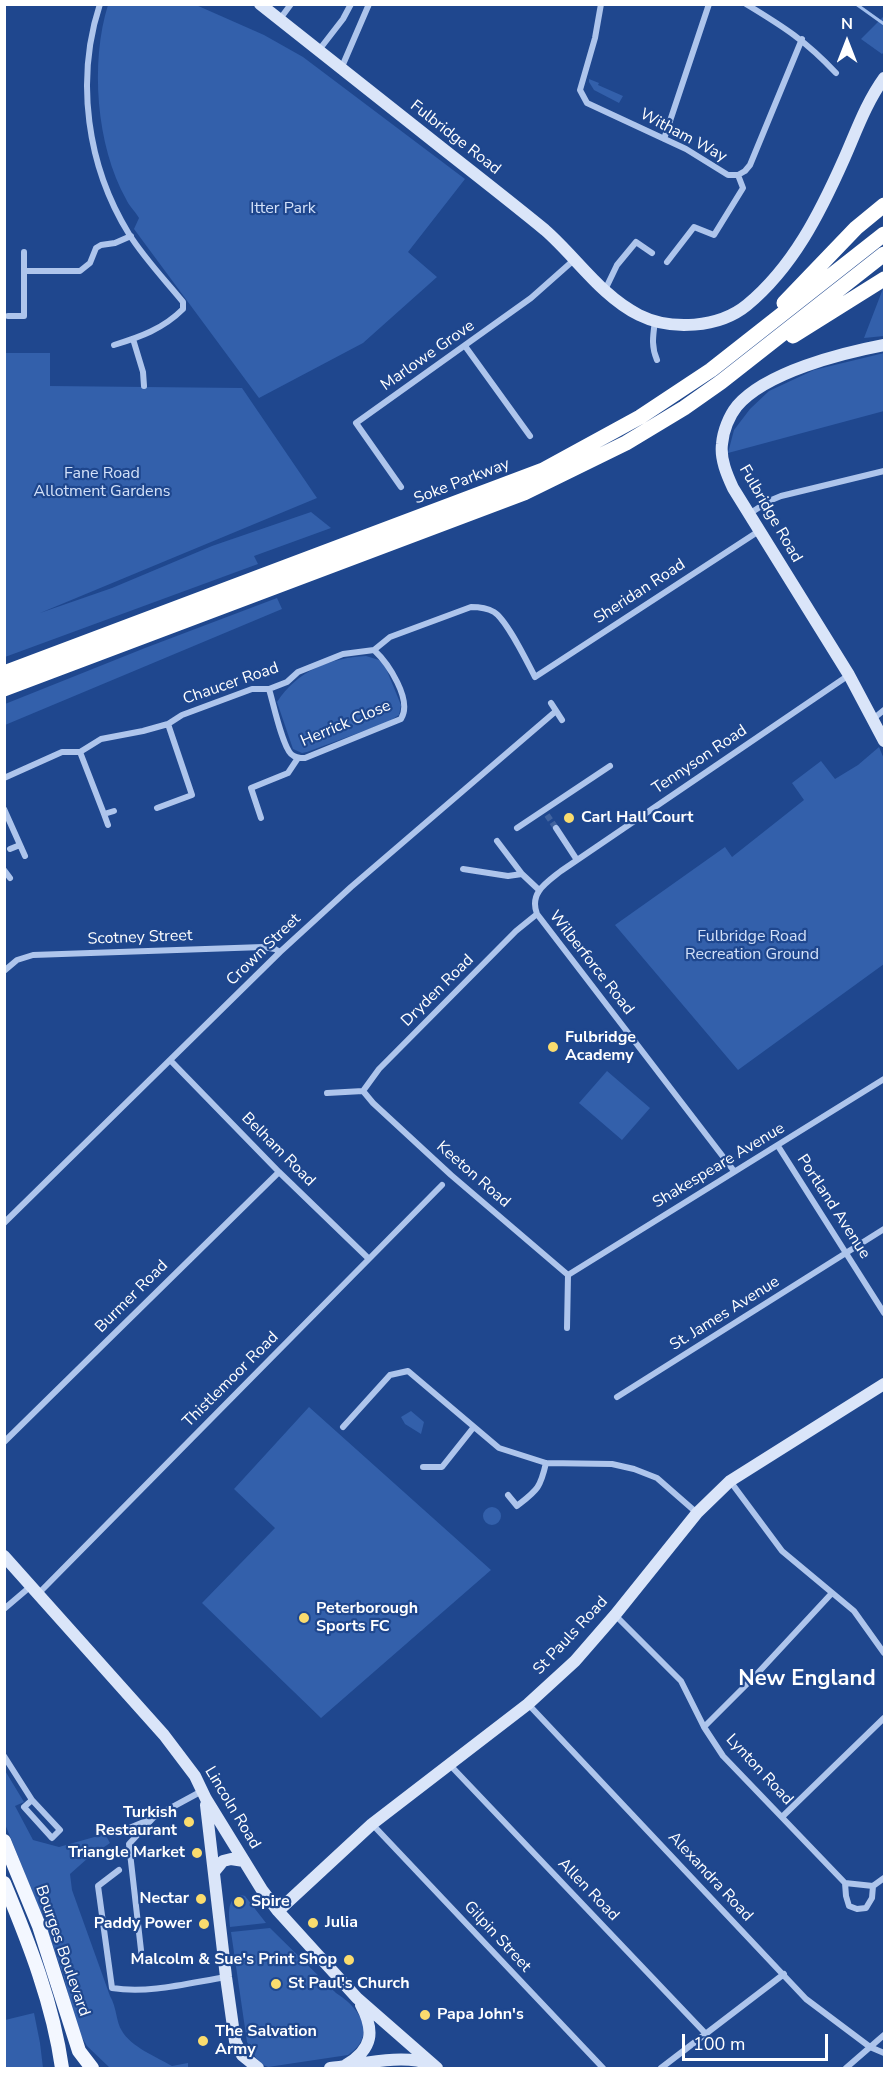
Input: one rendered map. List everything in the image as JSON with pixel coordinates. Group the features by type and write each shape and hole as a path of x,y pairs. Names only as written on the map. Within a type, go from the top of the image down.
{"highway":[{"path":"749,340 856,228 885,205"},
{"name":"Soke Parkway","path":"4,673 543,470 640,417 711,370 885,234"},
{"name":"Soke Parkway","path":"4,689 524,493 626,443 684,408 721,382 885,254"},
{"path":"721,382 885,279"}],"main road":[{"name":"Bourges Boulevard","path":"4,1841 39,1926 79,2051 92,2068"},
{"name":"Bourges Boulevard","path":"4,1883 40,1978 51,2015 62,2068"}],"street":[{"path":"100,4 89,55 87,87 89,126 106,187 116,212 131,236 183,302 183,309 153,332 114,345"},
{"name":"Fulbridge Road","path":"260,4 546,232 605,290 639,315 673,324 694,325 724,318 744,308 788,263 813,223 845,158 859,122 885,78"},
{"path":"280,20 291,4"},
{"path":"319,51 343,19 351,4"},
{"path":"342,69 369,4"},
{"name":"Witham Way","path":"601,4 595,38 580,90 587,103 664,139 707,161 728,175 738,175 743,188 714,235 694,227 667,262"},
{"path":"664,139 710,4"},
{"path":"746,4 801,39 815,50 836,73"},
{"path":"738,175 750,165 801,39"},
{"path":"24,271 80,271 90,263 100,244 116,243 131,236"},
{"path":"605,290 617,266 636,242 652,253"},
{"path":"8,316 24,316 24,252"},
{"name":"Marlowe Grove","path":"401,487 356,423 531,298 575,260"},
{"path":"655,320 652,340 657,360"},
{"path":"133,339 143,372 144,386"},
{"name":"Fulbridge Road","path":"885,345 813,363 765,384 737,406 725,429 722,446 725,471 749,515 849,675 885,741"},
{"path":"465,346 530,436"},
{"path":"749,515 769,501 782,496 885,471"},
{"name":"Sheridan Road","path":"535,677 759,531"},
{"name":"Chaucer Road","path":"4,778 62,752 80,752 101,739 168,724 182,715 252,689 269,688 287,682 298,672 343,654 374,650 390,637 471,607 483,608 496,613 503,621 535,677"},
{"name":"Herrick Close","path":"269,688 290,754 298,758 305,758 401,718 405,704 390,667 374,650"},
{"name":"Tennyson Road","path":"539,890 577,860 849,675"},
{"path":"551,703 562,720"},
{"path":"873,719 885,710"},
{"name":"Crown Street","path":"4,1223 280,952 351,887 556,711"},
{"path":"157,808 192,795 168,724"},
{"path":"80,752 108,825"},
{"name":"Herrick Close","path":"261,818 251,788 288,773 298,758"},
{"path":"517,828 545,812 610,766"},
{"path":"4,809 25,856"},
{"path":"104,814 114,811"},
{"path":"556,828 577,860"},
{"path":"497,841 522,874 539,890 534,901 537,914"},
{"path":"10,849 20,845"},
{"path":"463,869 508,876 522,874"},
{"path":"4,870 10,878"},
{"name":"Dryden Road","path":"363,1090 379,1069 516,931 537,914"},
{"name":"Wilberforce Road","path":"537,914 734,1171"},
{"name":"Scotney Street","path":"4,971 17,960 33,955 263,947 280,952"},
{"name":"Belham Road","path":"170,1060 279,1172 368,1258"},
{"name":"Shakespeare Avenue","path":"568,1275 885,1079"},
{"path":"327,1093 363,1090"},
{"name":"Keeton Road","path":"363,1090 373,1103 451,1175 568,1275"},
{"name":"Portland Avenue","path":"778,1146 885,1312"},
{"name":"Burmer Road","path":"4,1442 279,1172"},
{"name":"Thistlemoor Road","path":"4,1609 34,1590 271,1359 442,1185"},
{"name":"St. James Avenue","path":"617,1397 885,1229"},
{"path":"567,1328 568,1275"},
{"path":"343,1427 390,1375 408,1371 472,1428 499,1448 546,1463 612,1464 634,1470 657,1478 697,1513"},
{"name":"St Pauls Road","path":"278,1911 372,1824 528,1704 575,1661 697,1513 730,1482 885,1384"},
{"path":"423,1467 442,1467 472,1428"},
{"path":"508,1495 517,1506 530,1496 541,1485 546,1463"},
{"path":"730,1482 782,1551 854,1611 885,1653"},
{"name":"Lincoln Road","path":"4,1556 164,1735 195,1776 244,1861 278,1911 357,1998 435,2067"},
{"path":"704,1727 755,1677 832,1593"},
{"name":"Lynton Road","path":"615,1615 681,1681 704,1727 723,1756 845,1883 849,1906 857,1909 866,1908 872,1898 873,1886 885,1878"},
{"name":"Alexandra Road","path":"528,1704 806,2000 870,2047 885,2054"},
{"path":"783,1816 885,1718"},
{"path":"4,1756 32,1800 60,1830 52,1838 24,1807 32,1800"},
{"name":"Allen Road","path":"449,1764 706,2034"},
{"path":"122,1831 204,1795 225,1977 235,2040 242,2055 258,2068"},
{"path":"142,1959 129,1844 154,1817"},
{"name":"Gilpin Street","path":"372,1824 603,2068"},
{"path":"214,1872 223,1861 231,1859 244,1861"},
{"path":"119,1870 98,1886 112,1988 125,1990 225,1977"},
{"path":"845,1883 873,1886"},
{"path":"661,2068 784,1974"},
{"path":"336,2068 362,2053 368,2040 370,2026 357,1998"},
{"path":"846,2068 885,2035"},
{"path":"237,2068 242,2055"},
{"path":"336,2068 407,2059 420,2060 435,2067"}],"green space":[{"name":"Itter Park","path":"108,5 196,5 264,35 303,57 465,179 408,252 437,277 363,343 259,398 134,229 139,218 127,202 116,178 102,129 99,104 99,52"},
{"path":"884,16 884,52 882,54 861,39"},
{"path":"589,79 623,96 619,103 594,90"},
{"path":"884,286 884,336 864,338"},
{"name":"Fane Road Allotment Gardens","path":"5,353 50,353 50,386 242,388 317,498 40,613 112,588 212,546 311,512 331,528 254,556 258,564 5,657"},
{"path":"884,353 884,411 728,453 734,430 750,409 769,391 814,370"},
{"path":"277,598 282,609 5,725 5,704"},
{"path":"366,656 379,660 385,666 401,705 399,715 388,722 307,752 302,753 293,749 277,702 285,691 304,674 327,663"},
{"name":"Fulbridge Road Recreation Ground","path":"879,747 884,759 884,964 738,1070 615,925 725,847 732,857 804,800 792,783 821,761 835,779 858,765"},
{"path":"607,1071 650,1108 622,1140 579,1103"},
{"path":"309,1407 491,1570 321,1718 202,1603 275,1528 234,1489"},
{"path":"411,1411 424,1422 421,1434 405,1424 401,1417"},
{"path":"492,1507 500,1512 501,1516 496,1524 492,1525 484,1520 483,1516 488,1508"},
{"path":"4,1769 24,1802 15,1806 33,1840 59,1847 105,1834 110,1843 70,1874 72,1890 119,2023 131,2042 172,2066 188,2063 188,2068 110,2068 87,2046 77,2029 64,1978 46,1926 5,1824"},
{"path":"241,1895 245,1896 266,1923 230,1927 231,1903"},
{"path":"270,1928 358,2014 364,2031 357,2047 348,2055 268,2067 256,2058 247,2042 231,1932"},
{"path":"34,2013 43,2068 5,2068 5,2020"}],"waterway":[{"path":"856,4 884,24"}],"tunnel":[{"path":"547,815 556,828"}],"place":[{"name":"Carl Hall Court","path":"569,818"},
{"name":"Fulbridge Academy","path":"553,1047"},
{"name":"Peterborough Sports FC","path":"304,1618"},
{"name":"Turkish Restaurant","path":"189,1822"},
{"name":"Triangle Market","path":"197,1853"},
{"name":"Nectar","path":"201,1899"},
{"name":"Spire","path":"239,1902"},
{"name":"Julia","path":"313,1923"},
{"name":"Paddy Power","path":"204,1924"},
{"name":"Malcolm & Sue's Print Shop","path":"349,1960"},
{"name":"St Paul's Church","path":"276,1984"},
{"name":"Papa John's","path":"425,2015"},
{"name":"The Salvation Army","path":"203,2041"}],"district":[{"name":"New England","path":"807,1680"}]}
